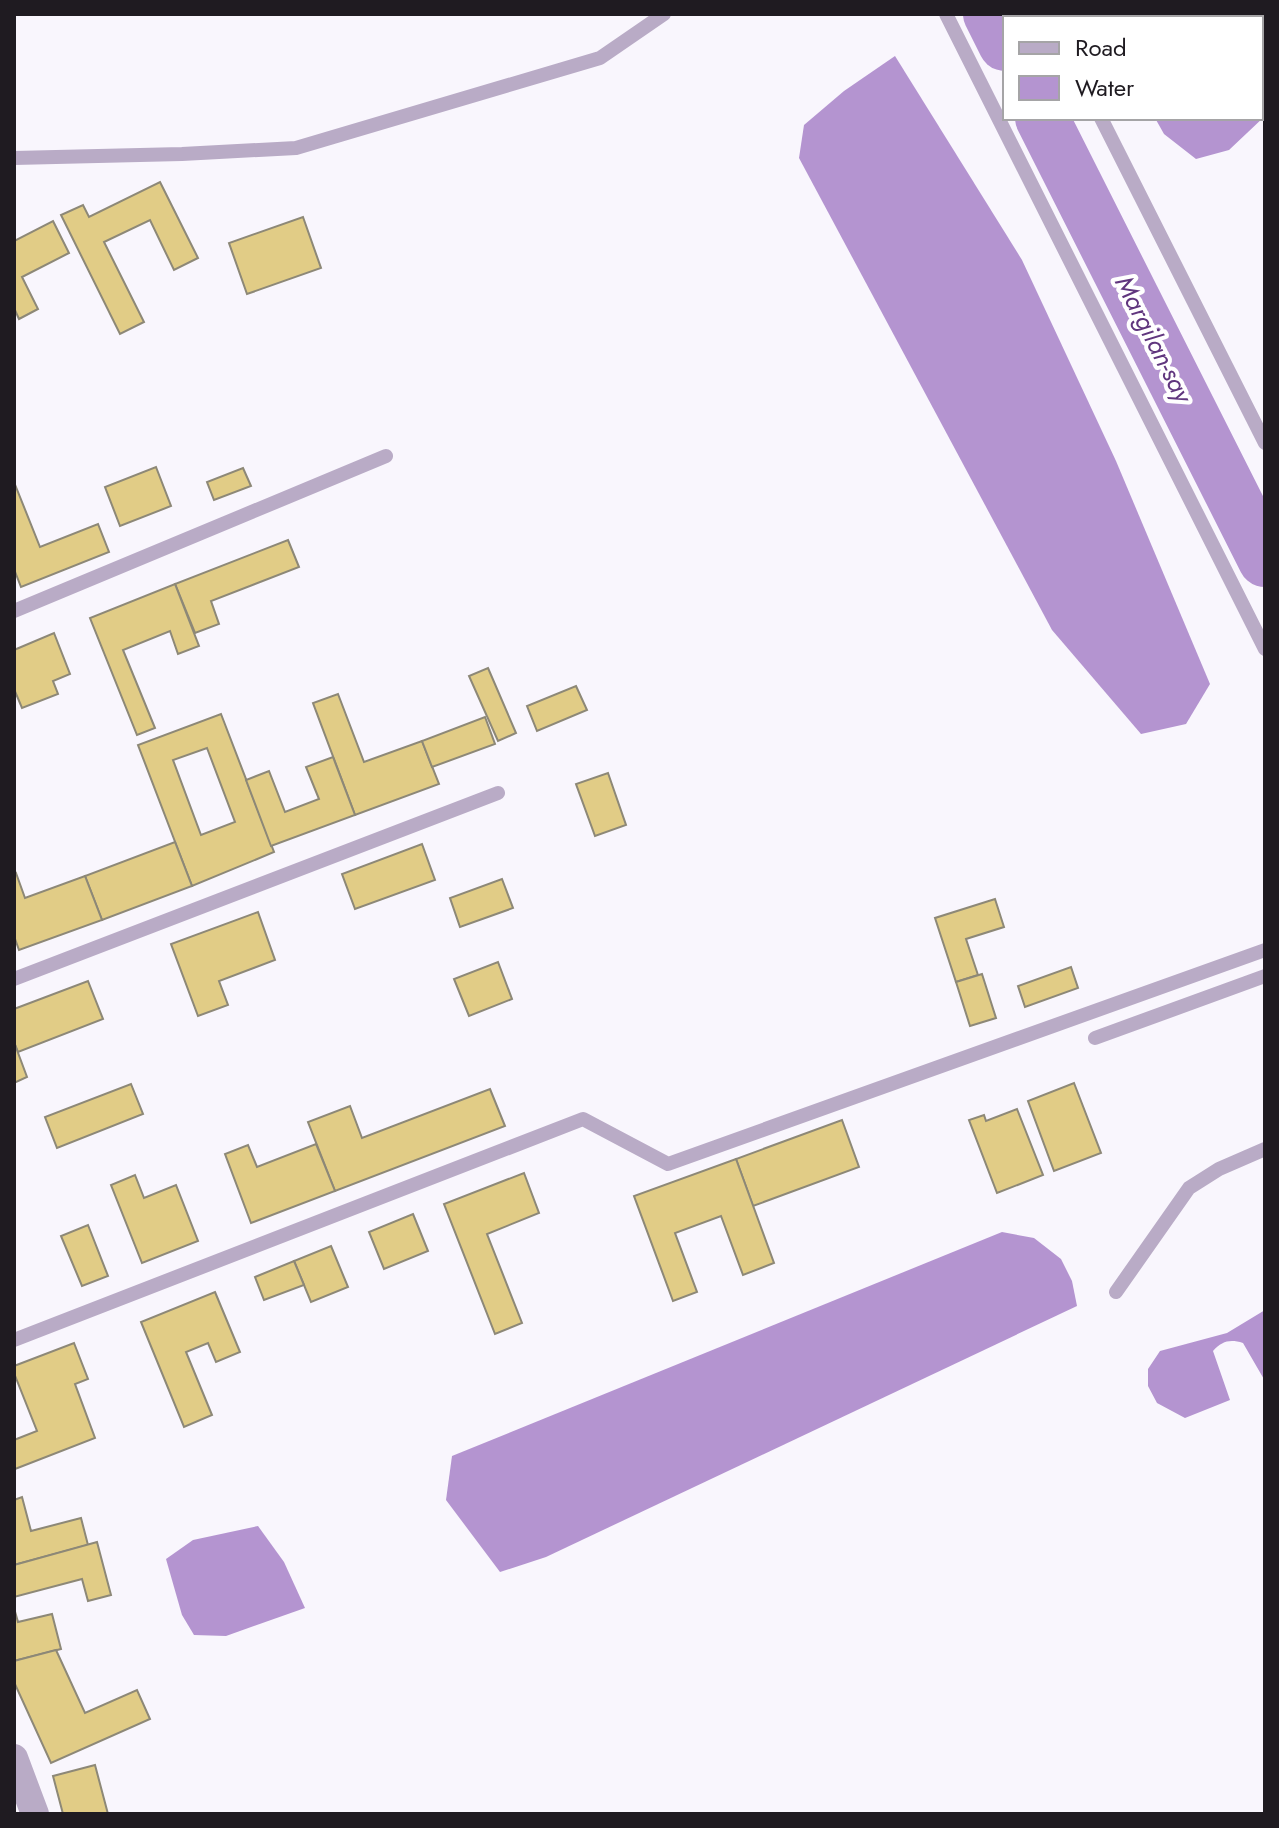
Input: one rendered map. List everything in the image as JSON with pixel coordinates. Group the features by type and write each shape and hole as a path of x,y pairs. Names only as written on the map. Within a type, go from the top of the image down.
{"street":[{"path":"14,1758 35,1814"}],"lane":[{"path":"14,158 296,148 600,58 664,14"},
{"path":"946,14 1265,649"},
{"path":"1102,120 1265,443"},
{"path":"14,611 386,456"},
{"path":"14,979 498,793"},
{"path":"14,1340 583,1119 668,1164 1265,950"},
{"path":"1095,1038 1265,976"},
{"path":"1116,1292 1189,1188 1219,1169 1265,1149"}],"water":[{"path":"1265,14 1265,116 1263,118 1263,16 1096,16"},
{"path":"895,56 1022,260 1116,461 1210,684 1186,724 1141,734 1052,630 799,158 804,125 844,91"},
{"path":"1156,120 1261,120 1229,150 1196,159 1164,134"},
{"path":"1002,1232 1034,1238 1061,1259 1072,1281 1077,1306 546,1557 500,1572 446,1500 452,1456"},
{"path":"1265,1310 1265,1381 1243,1343 1226,1342 1213,1351 1230,1400 1185,1418 1157,1403 1148,1386 1148,1369 1160,1351 1227,1333"},
{"path":"258,1526 284,1562 305,1608 226,1636 194,1635 182,1615 166,1559 193,1540"}],"building":[{"path":"160,182 198,258 174,270 150,220 104,242 144,322 120,334 61,215 83,205 89,217"},
{"path":"303,217 321,268 247,294 229,243"},
{"path":"53,221 69,253 22,277 38,309 19,319 14,308 14,241"},
{"path":"156,467 171,506 120,526 105,487"},
{"path":"243,468 251,486 214,500 207,482"},
{"path":"14,482 40,547 98,524 109,552 21,587 14,569"},
{"path":"288,540 299,567 211,601 219,624 195,633 175,584"},
{"path":"175,584 199,646 178,654 170,631 123,650 155,728 137,735 90,618"},
{"path":"54,633 70,674 53,681 58,694 22,708 14,689 14,650"},
{"path":"488,668 516,733 498,741 469,676"},
{"path":"576,686 587,710 537,731 527,706"},
{"path":"338,694 364,762 422,741 439,784 355,815 313,703"},
{"path":"221,714 274,852 192,886 138,745","holes":["207,748 235,822 201,835 173,760"]},
{"path":"485,717 495,744 432,767 422,741"},
{"path":"333,757 355,815 271,846 246,780 269,771 285,812 319,799 306,767"},
{"path":"608,773 626,825 595,836 576,784"},
{"path":"175,842 192,886 102,920 85,876"},
{"path":"422,844 435,880 355,909 342,874"},
{"path":"16,873 25,898 85,876 102,920 19,950 14,936"},
{"path":"502,879 513,908 460,927 450,898"},
{"path":"995,899 1004,927 966,939 978,975 956,982 935,918"},
{"path":"258,912 275,960 219,981 228,1005 198,1016 171,944"},
{"path":"498,962 512,999 469,1016 454,979"},
{"path":"1071,967 1078,988 1025,1007 1018,986"},
{"path":"982,974 996,1018 970,1026 956,982"},
{"path":"88,981 103,1019 18,1052 14,1042 14,1009"},
{"path":"14,1042 27,1077 14,1083"},
{"path":"1074,1083 1101,1153 1054,1171 1028,1101"},
{"path":"131,1084 143,1114 57,1148 45,1117"},
{"path":"490,1089 505,1126 335,1191 308,1122 350,1106 362,1138"},
{"path":"1017,1109 1043,1175 997,1193 969,1120 984,1115 986,1121"},
{"path":"842,1120 859,1167 753,1206 736,1159"},
{"path":"316,1144 335,1191 251,1223 225,1154 248,1145 257,1167"},
{"path":"736,1159 774,1263 743,1275 721,1216 675,1233 697,1292 673,1301 634,1196"},
{"path":"524,1173 539,1213 487,1234 522,1323 495,1334 444,1204"},
{"path":"135,1175 144,1198 176,1185 198,1241 142,1263 111,1185"},
{"path":"413,1214 428,1251 384,1269 369,1232"},
{"path":"88,1225 108,1276 82,1286 61,1236"},
{"path":"331,1246 348,1287 311,1302 294,1261"},
{"path":"294,1261 304,1285 264,1300 255,1277"},
{"path":"215,1292 240,1352 216,1362 208,1343 186,1352 212,1415 184,1427 141,1322"},
{"path":"74,1343 88,1379 75,1384 95,1438 15,1469 14,1440 37,1431 14,1366"},
{"path":"22,1497 31,1531 81,1518 88,1545 14,1565 14,1500"},
{"path":"97,1542 111,1595 88,1601 82,1579 14,1597 14,1565"},
{"path":"14,1608 18,1622 52,1614 61,1649 14,1661"},
{"path":"56,1650 85,1713 137,1690 150,1719 51,1763 14,1682 14,1661"},
{"path":"95,1765 108,1814 63,1814 53,1776"}],"waterway":[{"name":"Margilan-say","path":"990,14 1003,40"},
{"name":"Margilan-say","path":"1043,120 1265,560"}]}
